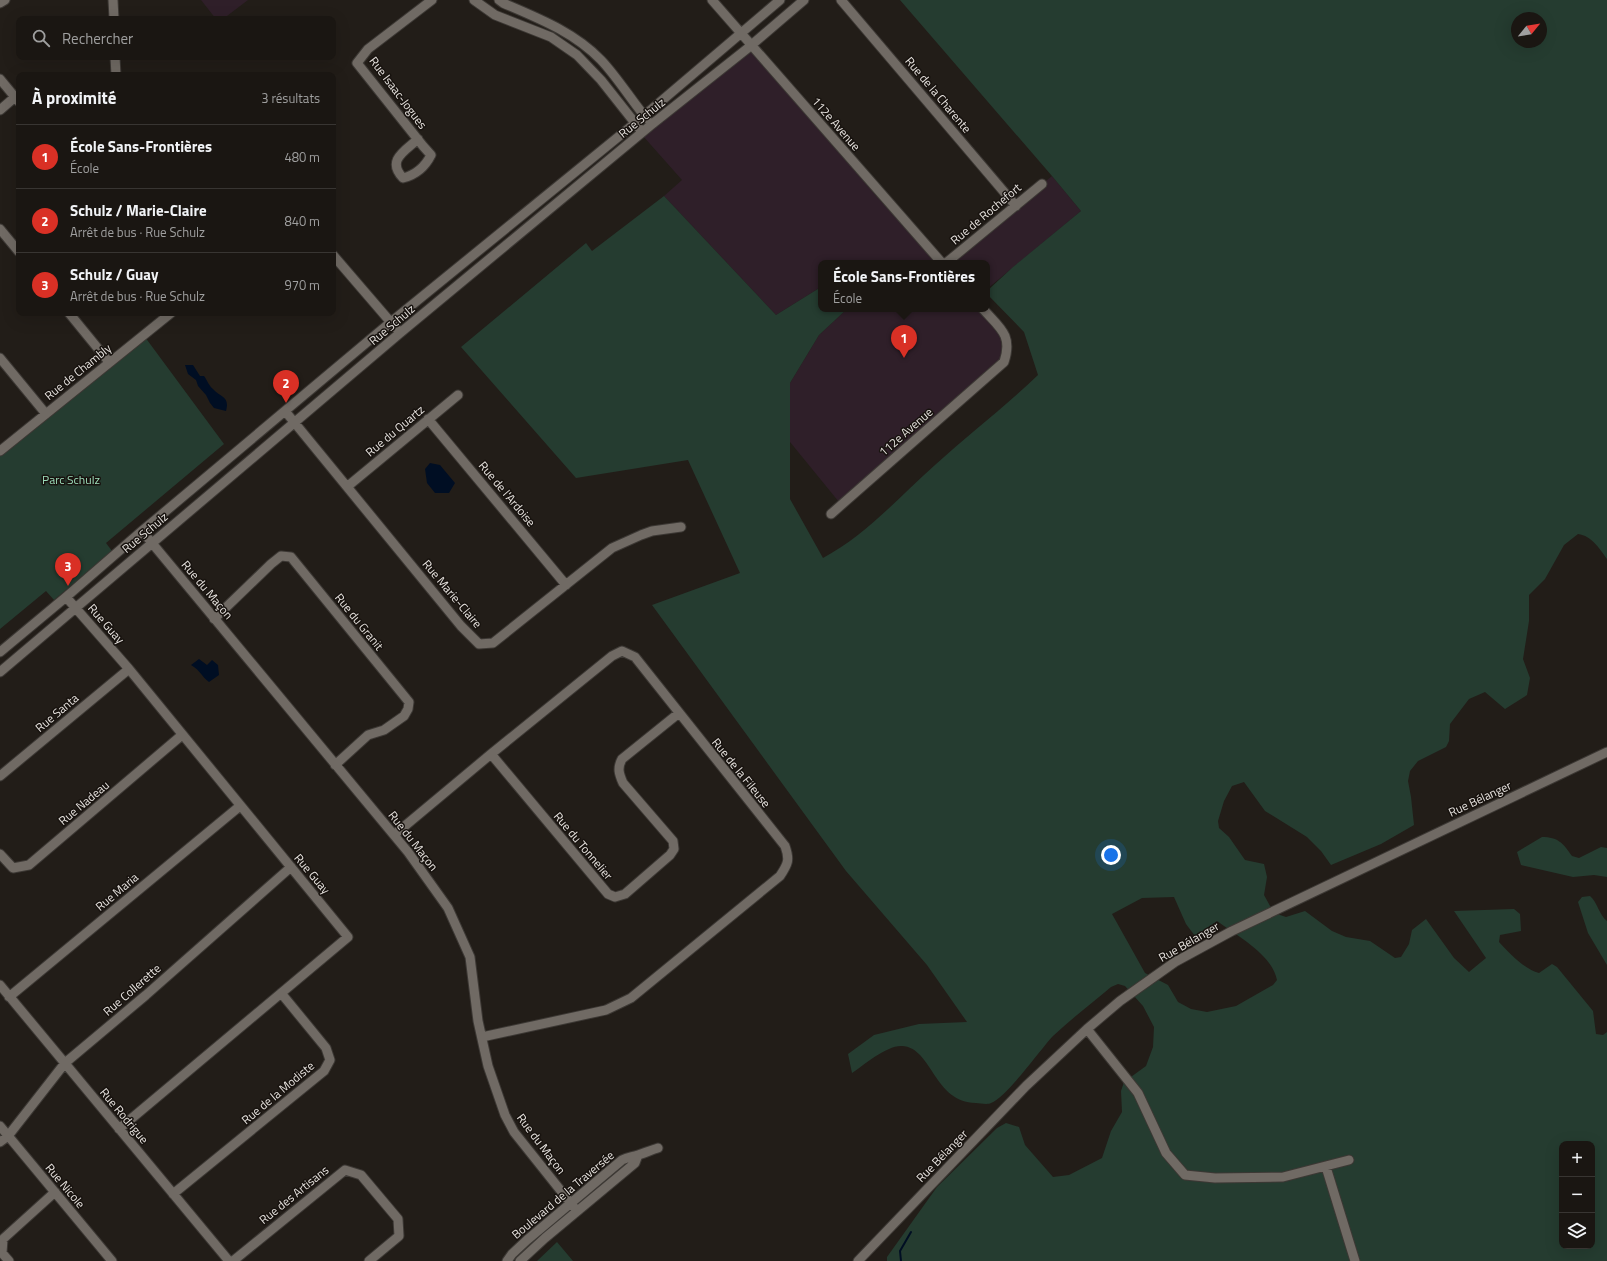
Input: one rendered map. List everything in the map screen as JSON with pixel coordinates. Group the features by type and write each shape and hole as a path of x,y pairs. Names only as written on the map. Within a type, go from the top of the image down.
{"street":[{"path":"0,3 5,0"},
{"path":"113,0 114,16"},
{"name":"Rue Isaac-Jogues","path":"418,139 358,63 368,48 432,0"},
{"path":"474,0 494,15 551,37 577,56 601,80 643,132"},
{"path":"499,0 557,26 584,45 602,60 651,125"},
{"name":"112e Avenue","path":"712,0 939,260"},
{"name":"Rue Schulz","path":"0,652 391,322 644,116 780,0"},
{"name":"Rue Schulz","path":"0,672 400,333 651,125 751,46 804,0"},
{"name":"Rue de la Charente","path":"841,0 1016,206"},
{"path":"115,60 116,72"},
{"path":"694,73 703,85"},
{"path":"0,79 16,96"},
{"path":"0,110 16,99"},
{"name":"Rue de Rochefort","path":"950,260 1042,184"},
{"path":"0,229 16,248"},
{"path":"336,258 400,333"},
{"name":"112e Avenue","path":"831,514 1004,362 1008,350 1007,339 986,312"},
{"path":"71,316 109,362"},
{"name":"Rue de Chambly","path":"0,451 167,316"},
{"path":"0,358 46,414"},
{"name":"Rue du Quartz","path":"348,486 458,394"},
{"name":"Rue Marie-Claire","path":"285,411 348,486 461,626 479,644 493,643 612,548 652,531 681,527"},
{"name":"Rue de l'Ardoise","path":"428,419 566,585"},
{"path":"205,478 215,490"},
{"name":"Rue du Maçon","path":"142,531 408,852 448,908 470,957 488,1066 508,1121 521,1142 577,1211"},
{"name":"Rue du Granit","path":"214,619 281,556 291,558 408,702 408,709 404,716 384,730 368,735 335,764"},
{"name":"Rue Guay","path":"66,597 129,669 348,937 119,1129"},
{"name":"Rue de la Fileuse","path":"394,835 612,656 622,651 635,657 785,846 788,856 787,866 780,876 631,998 606,1010 482,1037"},
{"name":"Rue Santa","path":"0,776 129,669"},
{"name":"Rue du Tonnelier","path":"491,754 608,894 616,897 625,894 670,855 674,849 673,841 623,782 619,774 619,765 622,759 679,713"},
{"name":"Rue Nadeau","path":"0,854 13,868 29,865 182,735"},
{"name":"Rue Bélanger","path":"858,1261 1026,1086 1087,1029 1120,1001 1175,962 1232,931 1607,752"},
{"name":"Rue Maria","path":"10,997 240,806"},
{"name":"Rue Collerette","path":"0,1142 8,1136 64,1063 146,995 291,867"},
{"name":"Rue Rodrigue","path":"0,985 229,1261"},
{"name":"Rue de la Modiste","path":"173,1194 324,1072 330,1060 326,1048 281,993"},
{"path":"1087,1029 1138,1093 1166,1153 1185,1175 1215,1178 1283,1177 1349,1160"},
{"name":"Rue Nicole","path":"0,1126 112,1261"},
{"name":"Boulevard de la Traversée","path":"507,1261 512,1254 622,1160 628,1156 638,1155 658,1148"},
{"name":"Boulevard de la Traversée","path":"520,1261 527,1253 634,1163 638,1155"},
{"path":"1326,1167 1355,1261"},
{"name":"Rue des Artisans","path":"233,1261 345,1170 361,1175 398,1219 399,1236 369,1261"},
{"path":"9,1261 2,1253 2,1238 55,1192"}],"shaded area":[{"path":"201,0 248,0 227,16 214,16"},
{"path":"750,50 886,207 938,260 818,260 818,289 776,315 664,196 682,180 643,136"},
{"path":"1052,176 1081,211 990,287 990,260 950,260"},
{"path":"844,312 985,312 1000,329 1005,353 1000,362 839,502 790,442 790,383 819,335"}],"green space":[{"path":"900,0 1607,0 1607,559 1595,543 1583,535 1578,534 1564,545 1545,579 1529,595 1529,621 1523,659 1530,678 1527,695 1505,709 1485,692 1469,699 1450,724 1449,741 1446,747 1418,761 1410,771 1408,781 1414,825 1381,844 1331,865 1321,851 1307,837 1265,811 1244,782 1232,786 1224,801 1218,821 1219,828 1229,837 1245,860 1264,864 1267,877 1264,895 1274,913 1286,917 1305,911 1332,931 1346,937 1370,941 1395,958 1401,957 1409,944 1412,930 1426,919 1454,958 1469,972 1486,958 1454,911 1514,909 1520,914 1521,931 1500,935 1499,942 1517,960 1533,971 1539,973 1552,964 1557,967 1593,1011 1596,1034 1603,1035 1607,1032 1607,1261 887,1261 887,1257 937,1187 997,1128 1006,1123 1019,1127 1025,1145 1053,1177 1069,1175 1102,1158 1111,1131 1122,1112 1121,1091 1124,1082 1146,1066 1153,1047 1154,1027 1143,1006 1125,986 1118,984 1111,987 1053,1036 1014,1083 998,1099 989,1104 962,1101 951,1094 942,1085 920,1055 912,1049 902,1046 883,1052 852,1073 848,1054 874,1035 919,1024 967,1022 927,965 846,871 652,605 740,573 688,460 576,478 461,347 586,243 592,251 664,196 776,315 818,289 818,312 844,312 819,335 790,383 790,499 823,558 839,549 868,527 935,465 1038,375 1024,332 990,297 990,288 1013,267 1081,211","holes":["1174,897 1186,924 1195,936 1217,921 1253,946 1268,962 1274,971 1277,980 1273,985 1236,1006 1207,1012 1191,1009 1178,1002 1168,985 1145,973 1112,914 1142,898"]},
{"name":"Parc Schulz","path":"142,333 224,444 106,543 112,551 54,600 46,591 0,629 0,447"},
{"path":"1542,837 1552,838 1560,842 1572,856 1579,858 1601,847 1607,848 1607,877 1594,875 1573,877 1521,865 1517,852"},
{"path":"1590,896 1595,902 1602,916 1607,921 1607,965 1588,933 1578,902 1582,897"},
{"path":"557,1242 573,1261 537,1261"}],"water":[{"path":"185,365 193,365 200,376 204,376 209,385 226,400 226,411 214,408 198,386 196,380 188,374"},
{"path":"430,463 440,465 455,483 449,493 435,493 427,483 425,469"},
{"path":"199,659 207,665 212,660 218,665 219,675 209,682 204,678 197,669 191,665"}],"waterway":[{"path":"901,1261 900,1251 911,1232"}],"place":[{"name":"École Sans-Frontières","path":"904,358"},
{"name":"Schulz / Marie-Claire","path":"286,403"},
{"name":"Schulz / Guay","path":"68,586"}]}
